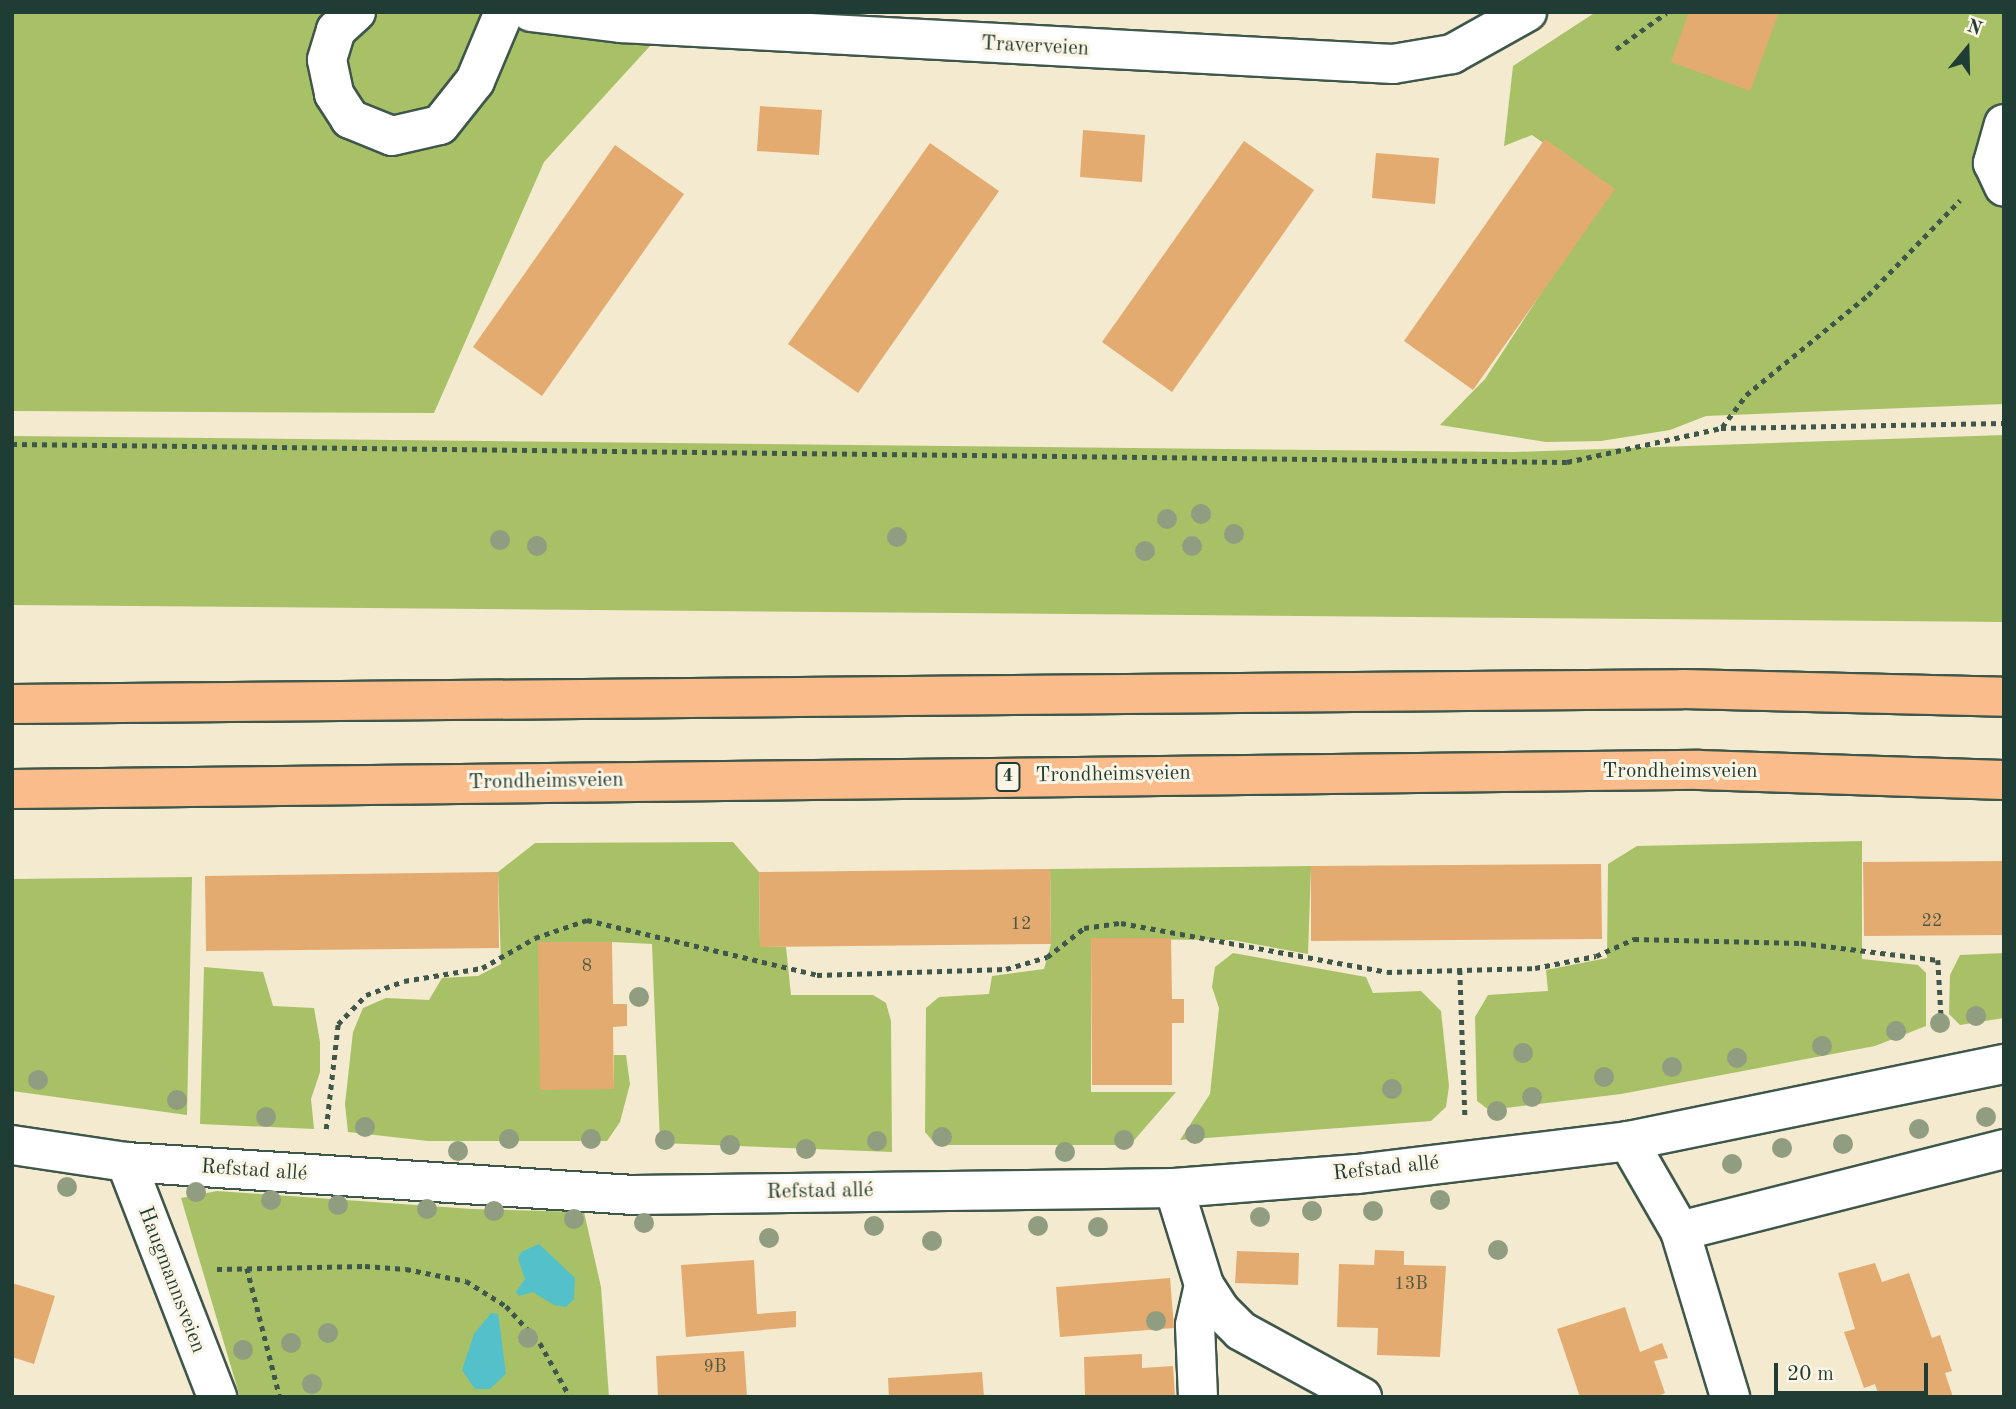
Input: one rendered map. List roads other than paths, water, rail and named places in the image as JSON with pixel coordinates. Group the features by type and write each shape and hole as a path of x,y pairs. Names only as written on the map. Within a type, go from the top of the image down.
{"highway":[{"path":"12,704 1670,689 2004,697"},
{"name":"Trondheimsveien","path":"12,789 1685,770 2004,780"}],"street":[{"path":"356,12 336,30 327,60 334,94 350,119 392,136 440,125 475,81 504,12"},
{"name":"Traverveien","path":"531,12 621,23 1393,64 1452,54 1527,12"},
{"path":"1999,175 2004,124"},
{"name":"Refstad allé","path":"12,1145 126,1162 633,1195 1174,1188 1466,1161 1628,1141 1945,1079 2004,1064"},
{"path":"1628,1141 1680,1231 1730,1397"},
{"path":"1680,1231 2004,1149"},
{"name":"Haugmannsveien","path":"126,1162 217,1397"},
{"path":"1174,1188 1204,1285 1241,1331 1363,1397"},
{"path":"1198,1397 1195,1325 1204,1285"}],"water":[{"path":"539,1244 575,1278 574,1299 566,1307 554,1305 533,1292 519,1296 516,1292 525,1279 518,1259 521,1252"},
{"path":"491,1313 498,1314 506,1374 490,1389 475,1389 462,1370 474,1334"}]}
